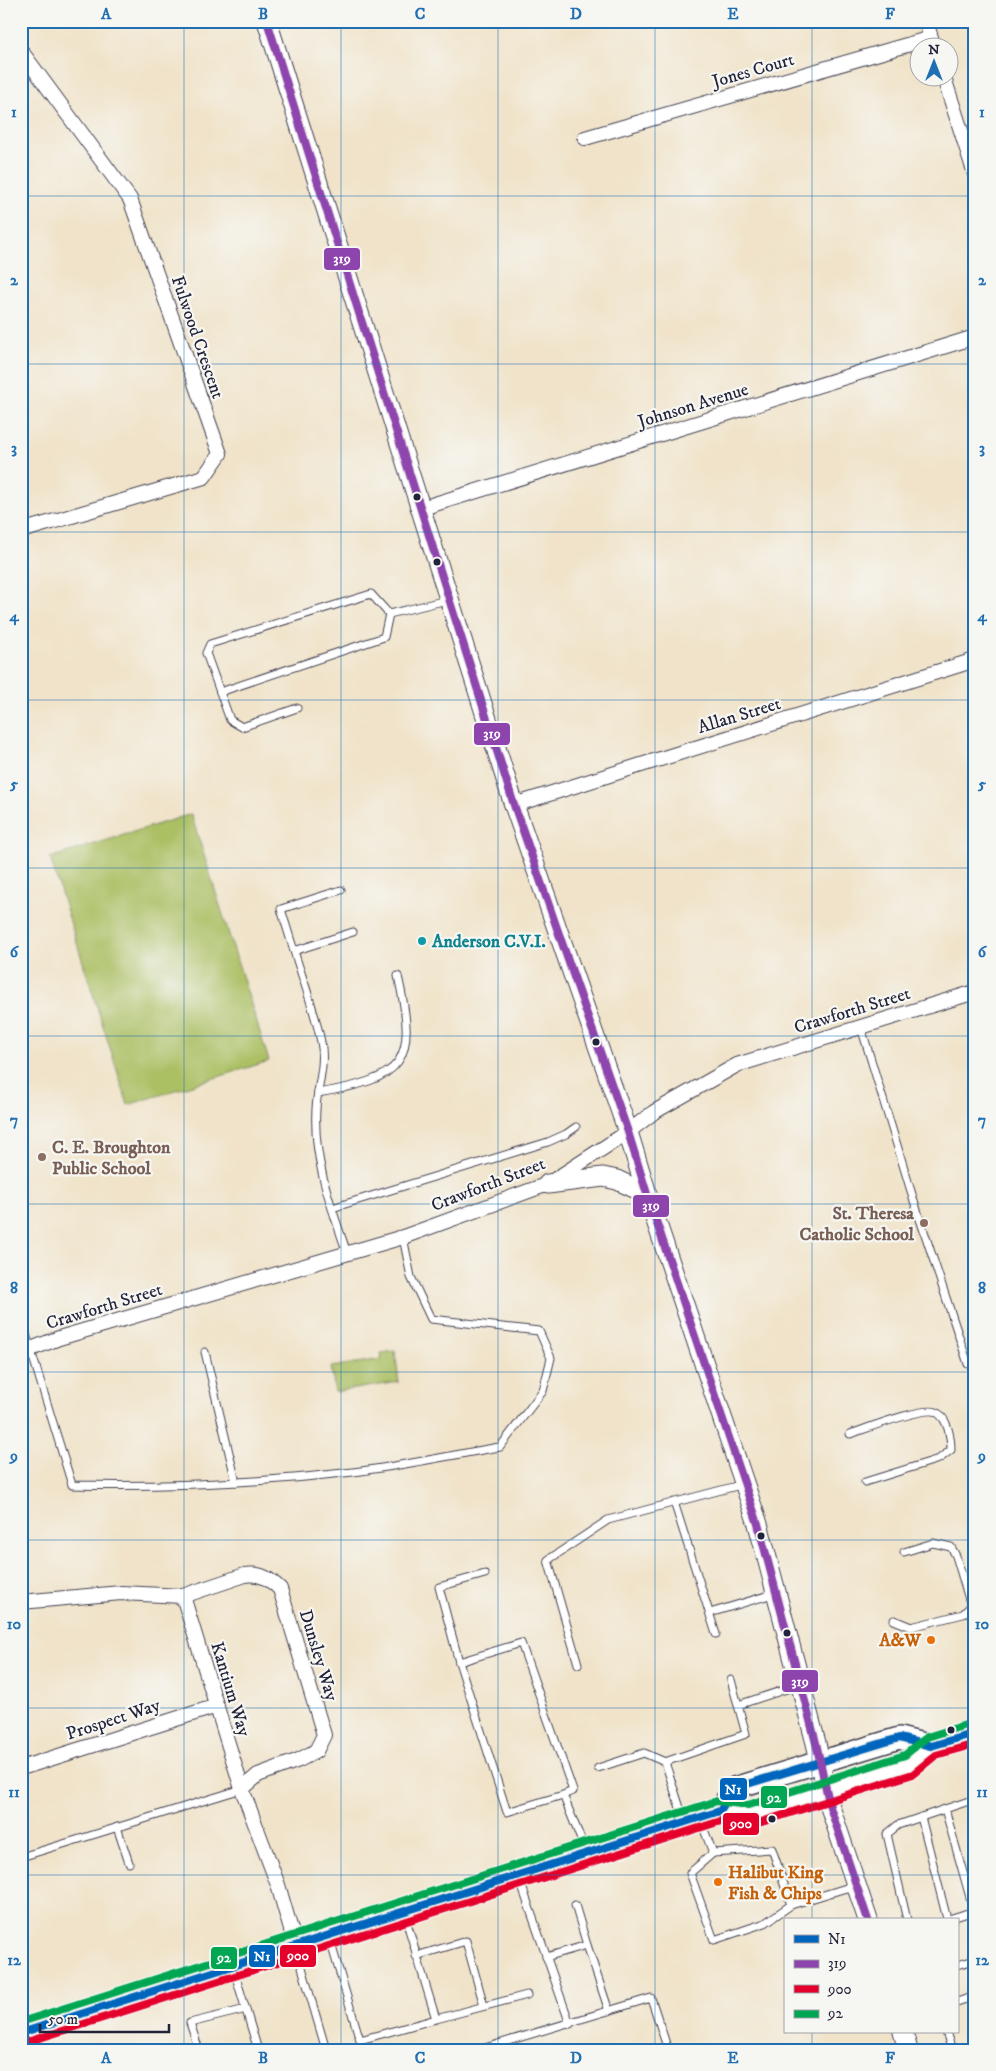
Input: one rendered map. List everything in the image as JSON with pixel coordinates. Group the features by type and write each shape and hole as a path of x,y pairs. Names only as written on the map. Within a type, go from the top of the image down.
{"main road":[{"path":"267,21 514,805 628,1132 758,1524 801,1684 830,1807 867,1918"},
{"path":"548,1184 603,1177 617,1180 647,1194"},
{"path":"21,2033 587,1855 720,1811 749,1815 910,1764 931,1746 975,1732"},
{"path":"720,1811 734,1788 820,1761 899,1738 931,1746"},
{"path":"904,2034 908,2050"}],"street":[{"path":"926,21 931,38"},
{"name":"Jones Court","path":"584,138 908,50"},
{"name":"Fulwood Crescent","path":"21,51 130,199 220,454 204,478 21,530"},
{"path":"947,88 975,174"},
{"name":"Johnson Avenue","path":"422,508 975,337"},
{"name":"Allan Street","path":"514,805 975,660"},
{"name":"Crawforth Street","path":"26,1350 60,1338 403,1237 548,1184 628,1132 654,1112 737,1065 975,992"},
{"name":"Dunsley Way","path":"183,1596 245,1575 264,1576 280,1589 324,1734 316,1751 299,1760 258,1775 242,1789"},
{"path":"21,1602 121,1593 183,1596"},
{"name":"Kantium Way","path":"183,1596 242,1789 278,1885 296,1947"},
{"name":"Prospect Way","path":"21,1768 217,1706"}],"lane":[{"path":"297,708 242,726 230,720 206,653 210,644 371,594 389,614"},
{"path":"389,614 450,600"},
{"path":"220,692 384,637 389,614"},
{"path":"341,890 280,909 322,1042 323,1059 316,1109 320,1171 347,1253"},
{"path":"294,951 353,932"},
{"path":"318,1093 369,1082 395,1068 406,1043 407,1025 406,1010 398,976"},
{"path":"861,1027 914,1201 968,1364"},
{"path":"332,1208 548,1142 576,1127"},
{"path":"21,1318 26,1350 72,1485 122,1486 236,1482 354,1472 500,1447 543,1391 551,1358 539,1332 431,1318 411,1278 403,1237"},
{"path":"205,1352 236,1482"},
{"path":"850,1434 920,1411 935,1410 943,1417 951,1438 951,1450 939,1459 865,1482"},
{"path":"578,1664 548,1560 608,1520 744,1484"},
{"path":"674,1502 716,1634"},
{"path":"894,1620 911,1627 963,1614 971,1606 956,1556 951,1547 933,1543 904,1552"},
{"path":"459,1662 521,1643 573,1791 507,1812 459,1662 439,1587 485,1574"},
{"path":"710,1613 776,1593"},
{"path":"665,1762 746,1734 731,1680"},
{"path":"738,1705 801,1684"},
{"path":"598,1768 644,1753 665,1762 692,1820 713,1853"},
{"path":"21,1857 242,1789"},
{"path":"563,1795 587,1855"},
{"path":"907,1918 887,1834 898,1825 975,1799"},
{"path":"945,1809 974,1913 955,1918"},
{"path":"921,1817 946,1918"},
{"path":"117,1827 129,1863"},
{"path":"791,1905 772,1849 713,1853 690,1873 714,1940 766,1923 791,1905 856,1885"},
{"path":"519,1876 570,2024"},
{"path":"575,1906 609,2012"},
{"path":"404,1913 436,2020"},
{"path":"329,1936 360,2040 526,1995"},
{"path":"416,1956 466,1941 484,2006"},
{"path":"546,1957 587,1945"},
{"path":"296,1947 326,2050"},
{"path":"958,1965 975,1960"},
{"path":"233,1967 258,2050"},
{"path":"958,2002 975,1996"},
{"path":"478,2050 570,2024 651,1998 668,2050"},
{"path":"199,2050 190,2023 246,2009"},
{"path":"947,2034 952,2050"}],"green space":[{"path":"191,814 269,1061 128,1105 50,858"},
{"path":"395,1351 399,1382 335,1392 331,1367 382,1359 381,1353"}],"transit line":[{"name":"319","path":"267,21 514,805 628,1132 758,1524 816,1743 830,1807 867,1918"},
{"name":"92","path":"21,2022 717,1801 748,1805 905,1755 927,1737 972,1723"},
{"name":"N1","path":"21,2033 720,1811 734,1788 899,1738 931,1746 975,1733"},
{"name":"900","path":"24,2043 721,1821 752,1825 913,1774 936,1755 975,1744"}],"place":[{"name":"Anderson C.V.I.","path":"422,941"},
{"name":"C. E. Broughton Public School","path":"42,1157"},
{"name":"St. Theresa Catholic School","path":"924,1223"},
{"name":"A&W","path":"931,1640"},
{"name":"Halibut King Fish & Chips","path":"718,1882"}]}
